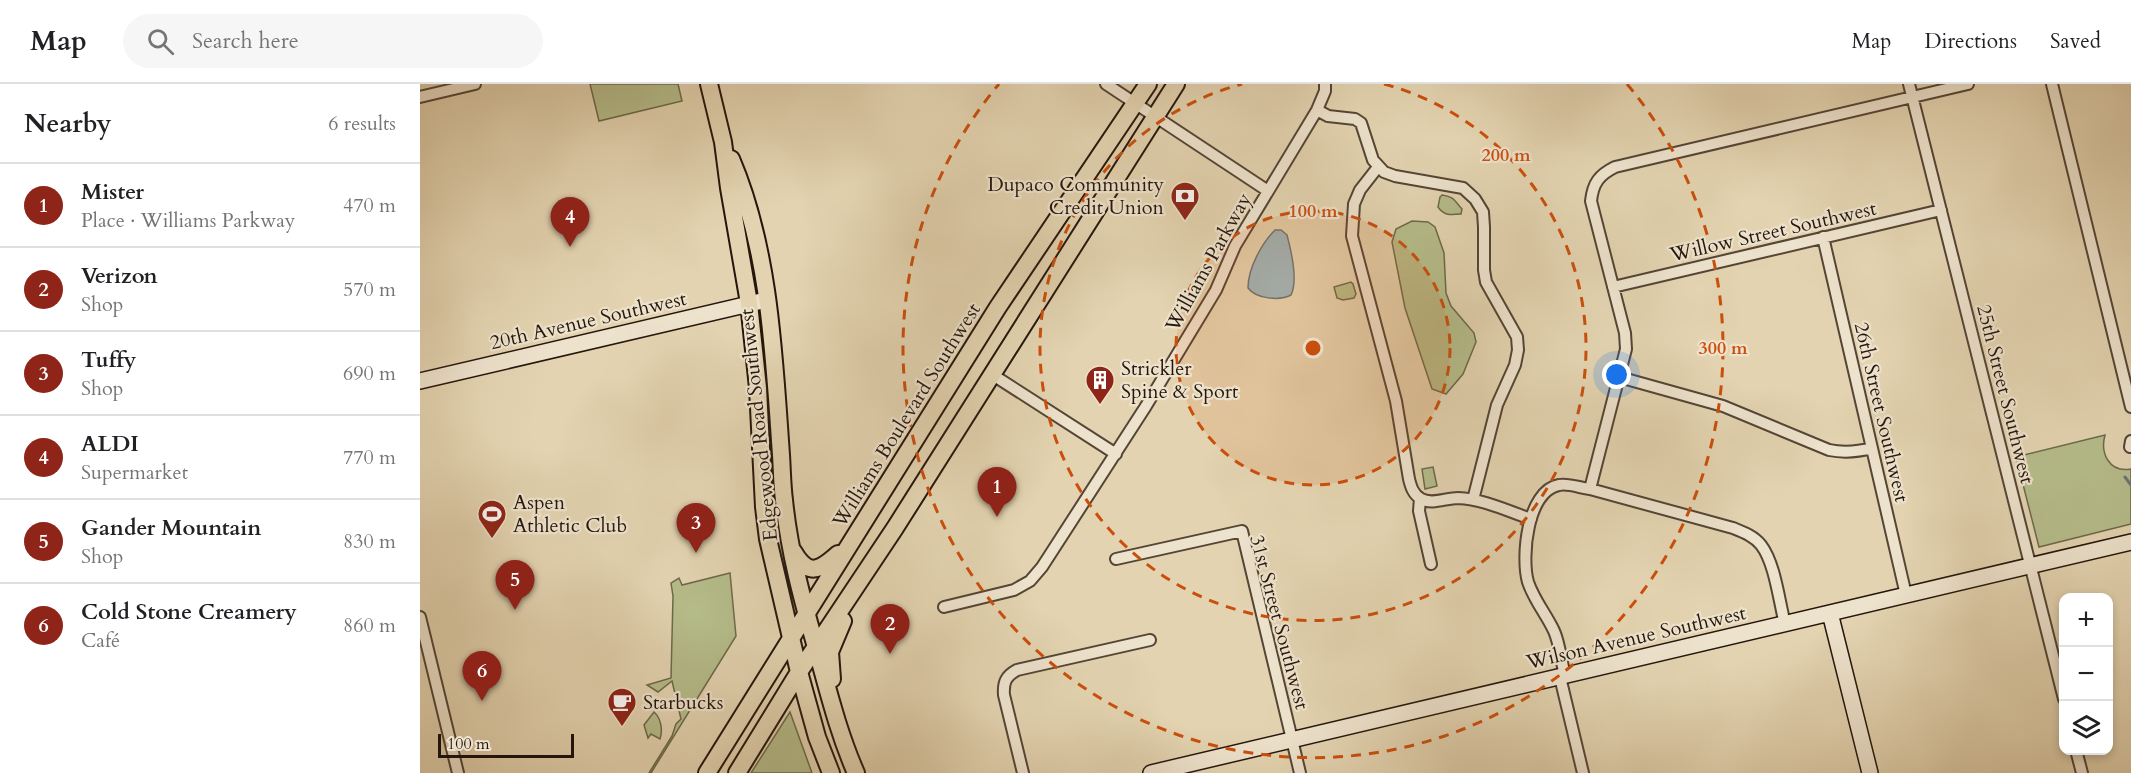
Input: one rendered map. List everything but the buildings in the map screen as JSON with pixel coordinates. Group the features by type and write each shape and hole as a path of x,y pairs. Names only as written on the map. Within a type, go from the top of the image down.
{"main road":[{"name":"Edgewood Road Southwest","path":"709,84 723,142 749,303 758,388 764,507 776,579 817,737 831,773"},
{"name":"Williams Boulevard Southwest","path":"707,773 998,307 1148,84"},
{"path":"737,773 799,672 993,375 1176,84"},
{"name":"Edgewood Road Southwest","path":"723,142 742,186 754,230 766,300 772,340 783,498 791,547 806,614 839,731 856,773"},
{"name":"20th Avenue Southwest","path":"420,381 766,300"},
{"path":"791,547 799,561 806,567 815,569 824,567 852,541"},
{"name":"Wilson Avenue Southwest","path":"1151,773 2131,542"},
{"path":"839,731 830,669 830,652 860,581"},
{"path":"1830,613 1870,773"}],"street":[{"path":"420,97 475,84"},
{"path":"1106,84 1268,191"},
{"name":"Williams Parkway","path":"944,607 1014,590 1030,581 1042,567 1116,454 1216,290 1234,246 1317,110 1325,91 1325,84"},
{"name":"25th Street Southwest","path":"1910,84 2059,679"},
{"path":"1590,489 1626,349 1625,333 1591,201 1593,187 1602,174 1615,168 1968,84"},
{"path":"2052,84 2131,407"},
{"path":"1317,110 1328,116 1355,119 1361,123 1370,153 1378,167 1395,176 1463,188 1475,199 1483,212 1486,282 1517,337 1518,350 1515,365 1497,405 1473,500"},
{"path":"1378,167 1360,190 1354,204 1352,236 1396,401 1413,491 1428,502 1456,498 1473,500 1531,519"},
{"name":"Willow Street Southwest","path":"1613,287 1941,210"},
{"name":"26th Street Southwest","path":"1823,237 1906,595"},
{"path":"993,375 1116,454"},
{"path":"1619,377 1723,406 1829,450 1856,452 1872,448"},
{"path":"1583,773 1555,632 1535,600 1528,582 1526,543 1531,519 1539,500 1549,489 1560,484 1590,489 1748,534 1761,545 1769,560 1785,624"},
{"path":"1420,498 1419,511 1431,564"},
{"name":"31st Street Southwest","path":"1116,559 1242,531 1300,773"},
{"path":"420,617 458,773"},
{"path":"1023,773 1004,695 1003,685 1008,675 1017,670 1150,640"},
{"path":"2077,755 2082,773"}],"green space":[{"path":"590,84 678,84 682,101 599,121"},
{"path":"1442,195 1449,196 1455,201 1462,209 1461,214 1448,214 1440,210 1438,207"},
{"path":"1412,221 1428,222 1435,227 1444,253 1446,293 1451,306 1474,333 1476,342 1463,374 1446,394 1432,389 1405,308 1392,242 1396,229"},
{"path":"1351,282 1356,294 1354,298 1343,300 1337,298 1334,287"},
{"path":"2105,435 2104,448 2108,460 2117,468 2131,469 2131,524 2039,547 2016,457"},
{"path":"1433,467 1437,486 1425,489 1422,469"},
{"path":"730,573 736,636 649,773 681,719 672,681 658,692 647,685 671,678 673,596 671,583 679,578 682,585"},
{"path":"654,712 661,724 660,739 651,734 648,738 644,725"},
{"path":"790,712 812,773 751,773"}],"water":[{"path":"1275,230 1281,230 1287,235 1293,265 1293,289 1291,295 1286,297 1262,297 1248,288 1250,272 1265,242"}],"waterway":[{"path":"2125,477 2131,485"}],"place":[{"name":"Dupaco Community Credit Union","path":"1185,222"},
{"name":"ALDI","path":"570,247"},
{"name":"Strickler Spine & Sport","path":"1100,406"},
{"name":"Mister","path":"997,517"},
{"name":"Aspen Athletic Club","path":"492,540"},
{"name":"Tuffy","path":"696,553"},
{"name":"Gander Mountain","path":"515,610"},
{"name":"Verizon","path":"890,654"},
{"name":"Cold Stone Creamery","path":"482,701"},
{"name":"Starbucks","path":"622,728"}]}
